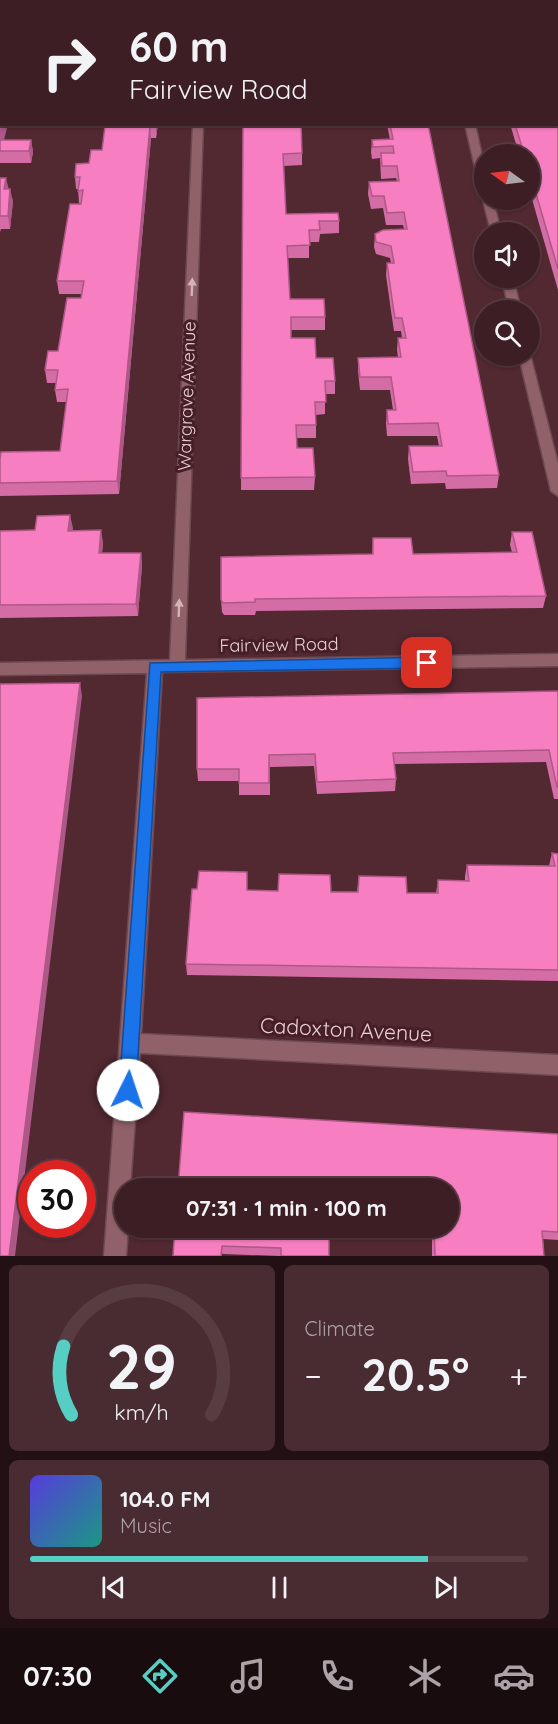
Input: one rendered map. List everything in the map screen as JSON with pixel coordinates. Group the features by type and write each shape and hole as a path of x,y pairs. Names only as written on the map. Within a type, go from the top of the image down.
{"street":[{"name":"Wargrave Avenue","path":"177,667 198,126"},
{"path":"470,126 475,144"},
{"path":"527,366 558,491"},
{"name":"Fairview Road","path":"0,669 558,660"},
{"path":"115,1256 155,667"},
{"name":"Cadoxton Avenue","path":"131,1043 558,1065"}],"building":[{"path":"105,126 150,126 117,481 0,483 1,452 60,451 68,389 55,390 58,370 45,370 48,351 58,351 67,298 81,298 84,281 57,281 70,204 81,204 83,190 78,191 80,177 75,177 76,164 89,163 91,150 102,150"},
{"path":"243,126 301,126 302,153 283,154 286,214 338,213 339,221 319,221 320,230 309,230 310,245 287,246 290,299 324,299 325,317 291,317 291,338 315,338 316,358 333,358 335,381 325,381 326,402 315,402 316,425 296,425 297,448 313,448 315,477 241,478"},
{"path":"390,126 428,126 474,351 474,366 477,366 499,475 447,476 446,471 413,472 409,446 442,446 438,423 388,424 387,410 396,410 391,377 360,377 358,358 401,357 398,338 406,338 402,318 395,318 387,263 394,263 391,246 376,242 375,234 383,230 407,229 404,212 387,213 384,196 372,196 369,182 399,181 397,166 382,166 381,153 394,153 393,146 373,147 372,140 393,139"},
{"path":"516,126 558,126 558,269 540,207 540,144 521,144"},
{"path":"0,140 31,140 29,151 0,151"},
{"path":"0,178 6,178 4,189 10,189 8,216 0,216"},
{"path":"70,515 68,531 101,530 99,553 141,553 136,604 0,605 0,531 35,530 37,516"},
{"path":"512,532 532,532 546,596 255,599 255,602 223,603 221,600 221,557 373,554 373,538 411,538 413,554 517,552"},
{"path":"80,683 21,1160 18,1160 18,1183 9,1256 0,1256 0,684"},
{"path":"558,691 558,787 549,750 393,753 396,779 317,782 315,754 269,755 269,783 239,783 239,769 197,769 197,698"},
{"path":"552,853 558,854 558,970 186,964 192,889 197,889 199,871 247,872 247,890 278,891 279,874 330,875 331,892 358,892 359,876 406,877 407,893 438,893 438,880 469,881 467,865 555,866"},
{"path":"184,1112 558,1134 558,1232 542,1231 544,1256 435,1256 434,1238 459,1238 459,1178 179,1178"},
{"path":"174,1238 329,1238 329,1256 281,1256 281,1248 222,1246 221,1256 173,1256"}],"route":[{"path":"128,1090 155,667 427,663"}]}
